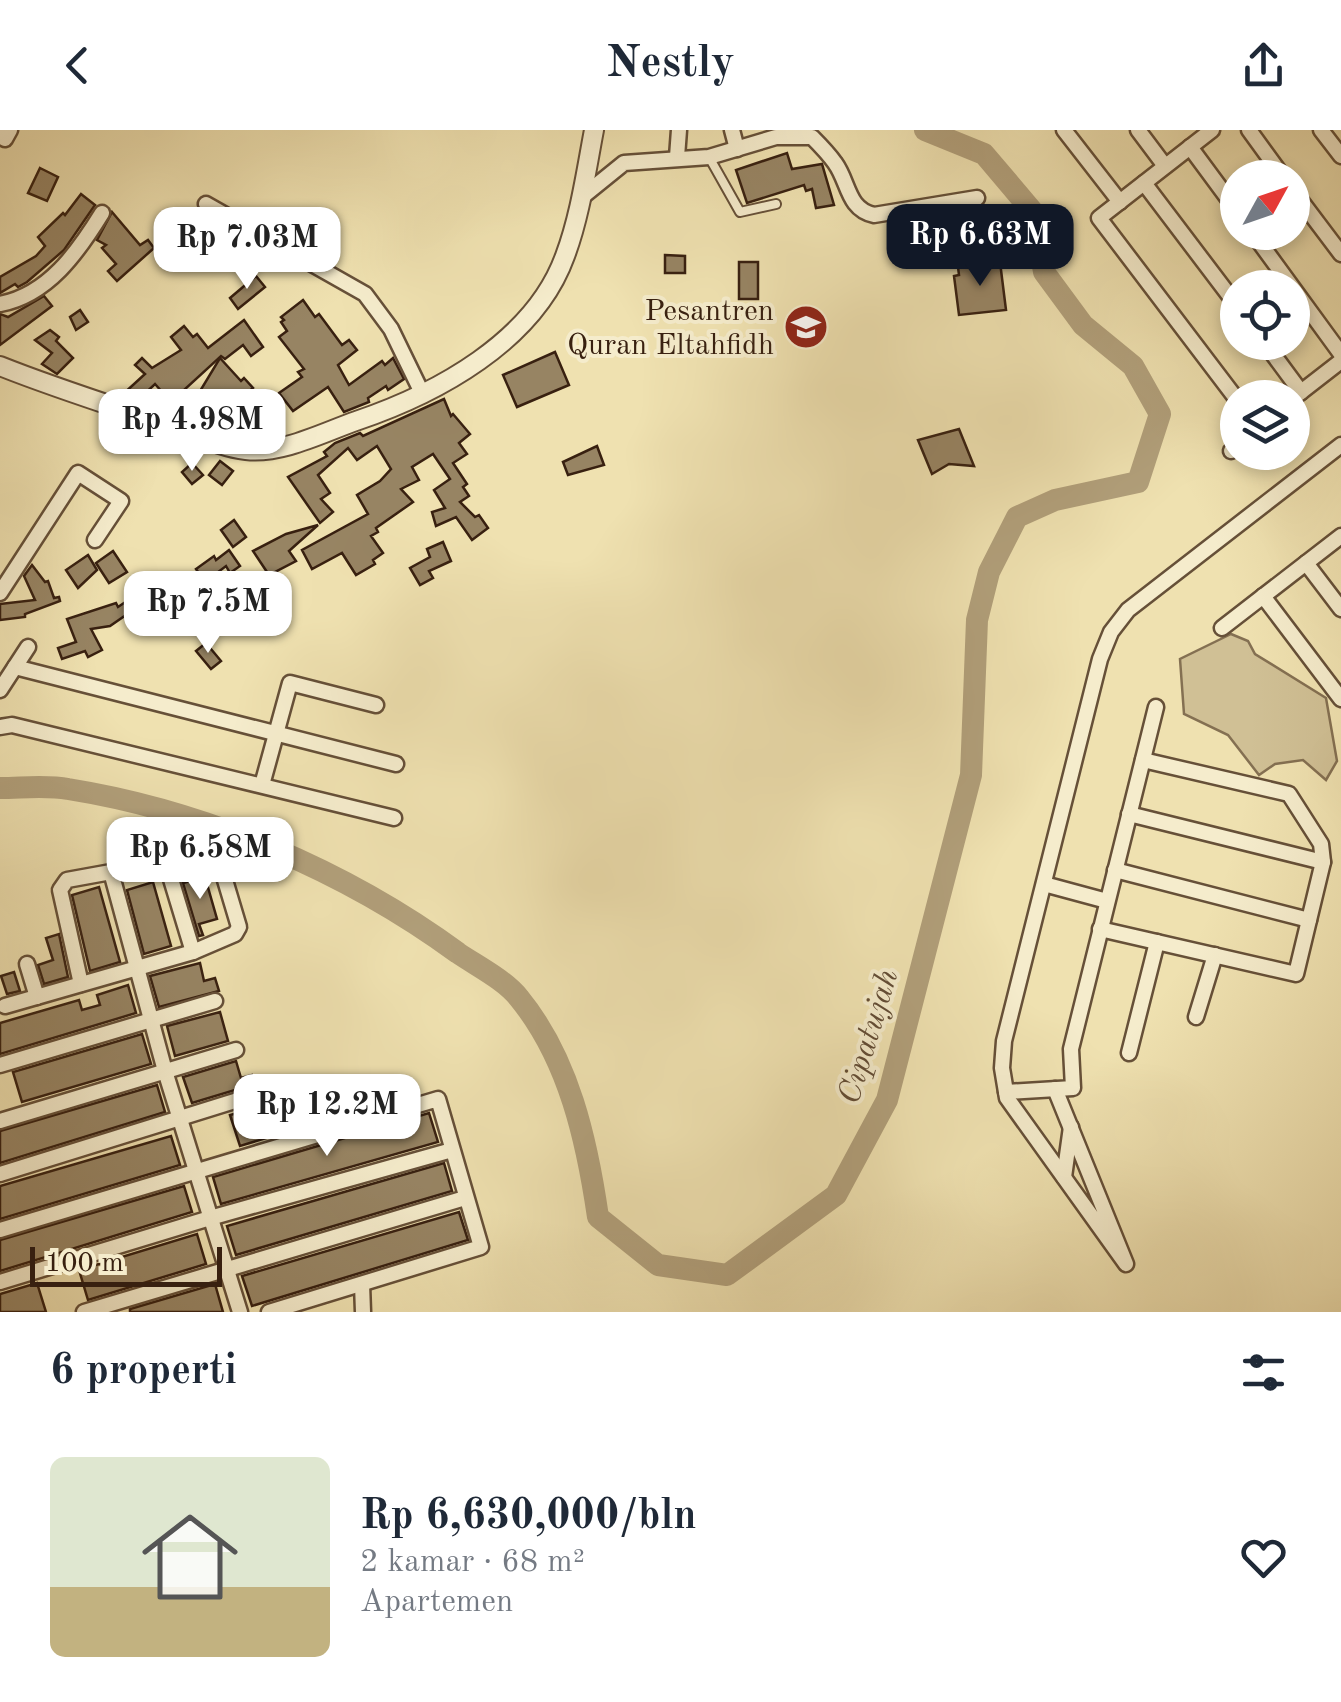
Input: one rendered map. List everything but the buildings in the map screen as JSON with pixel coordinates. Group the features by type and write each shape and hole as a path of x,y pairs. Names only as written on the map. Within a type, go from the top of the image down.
{"street":[{"path":"0,136 5,139 10,130"},
{"path":"0,366 61,391 243,450 282,446 423,394 474,364 530,312 548,288 566,254 582,197 594,130"},
{"path":"676,157 680,130"},
{"path":"732,130 737,149"},
{"path":"1064,130 1120,202"},
{"path":"1138,130 1165,166"},
{"path":"1249,130 1271,160"},
{"path":"1321,130 1341,156"},
{"path":"1209,131 1099,218 1222,380"},
{"path":"582,197 624,163 710,157 776,137 812,137 838,166 853,203 862,212 874,215 978,198"},
{"path":"1190,147 1220,188"},
{"path":"1144,183 1220,283"},
{"path":"206,204 365,294 391,329 423,394"},
{"path":"0,304 22,298 56,274 82,247 102,213"},
{"path":"1310,213 1341,254"},
{"path":"1265,250 1341,358 1310,384"},
{"path":"1055,1089 1126,1264 1006,1092 1002,1068 1004,1041 1100,659 1111,632 1128,610 1338,454"},
{"path":"0,592 78,474 121,502 95,540"},
{"path":"1222,628 1341,536"},
{"path":"1306,563 1341,609"},
{"path":"1263,596 1341,699"},
{"path":"0,690 28,647"},
{"path":"15,667 396,764"},
{"path":"262,786 290,682 376,705"},
{"path":"1006,1092 1072,1088 1072,1049 1156,707"},
{"path":"0,728 12,725 394,818"},
{"path":"1100,928 1296,974 1323,862 1322,844 1289,794 1142,760"},
{"path":"1129,814 1323,862"},
{"path":"5,1006 193,952 236,934 239,922 219,866 210,862 67,880 62,886 81,984"},
{"path":"167,866 193,952"},
{"path":"1115,870 1309,920"},
{"path":"111,872 165,1072 240,1312"},
{"path":"1044,884 1107,901"},
{"path":"1129,1053 1157,942"},
{"path":"1196,1017 1214,955"},
{"path":"27,964 37,996"},
{"path":"0,1066 215,1001"},
{"path":"0,1121 236,1050"},
{"path":"0,1174 267,1091"},
{"path":"0,1230 436,1098 480,1249 362,1284 300,1308 269,1312"},
{"path":"1064,1177 1071,1127"},
{"path":"0,1282 452,1150"},
{"path":"84,1312 466,1198"},
{"path":"362,1284 363,1312"}],"lane":[{"path":"710,157 740,212 776,204"}],"shaded area":[{"path":"1231,634 1248,641 1255,654 1326,698 1337,761 1326,780 1303,760 1275,764 1259,775 1228,735 1184,714 1180,659"}],"waterway":[{"name":"Cipatujah","path":"0,788 68,789 171,812 273,848 415,923 513,991 536,1022 551,1047 573,1102 598,1217 658,1265 727,1275 836,1195 887,1100 971,775 977,620 989,572 1017,517 1055,500 1138,482 1160,414 1133,366 1083,325 1044,272 1034,213 984,154 925,130"}],"place":[{"name":"Pesantren Quran Eltahfidh","path":"806,327"}]}
